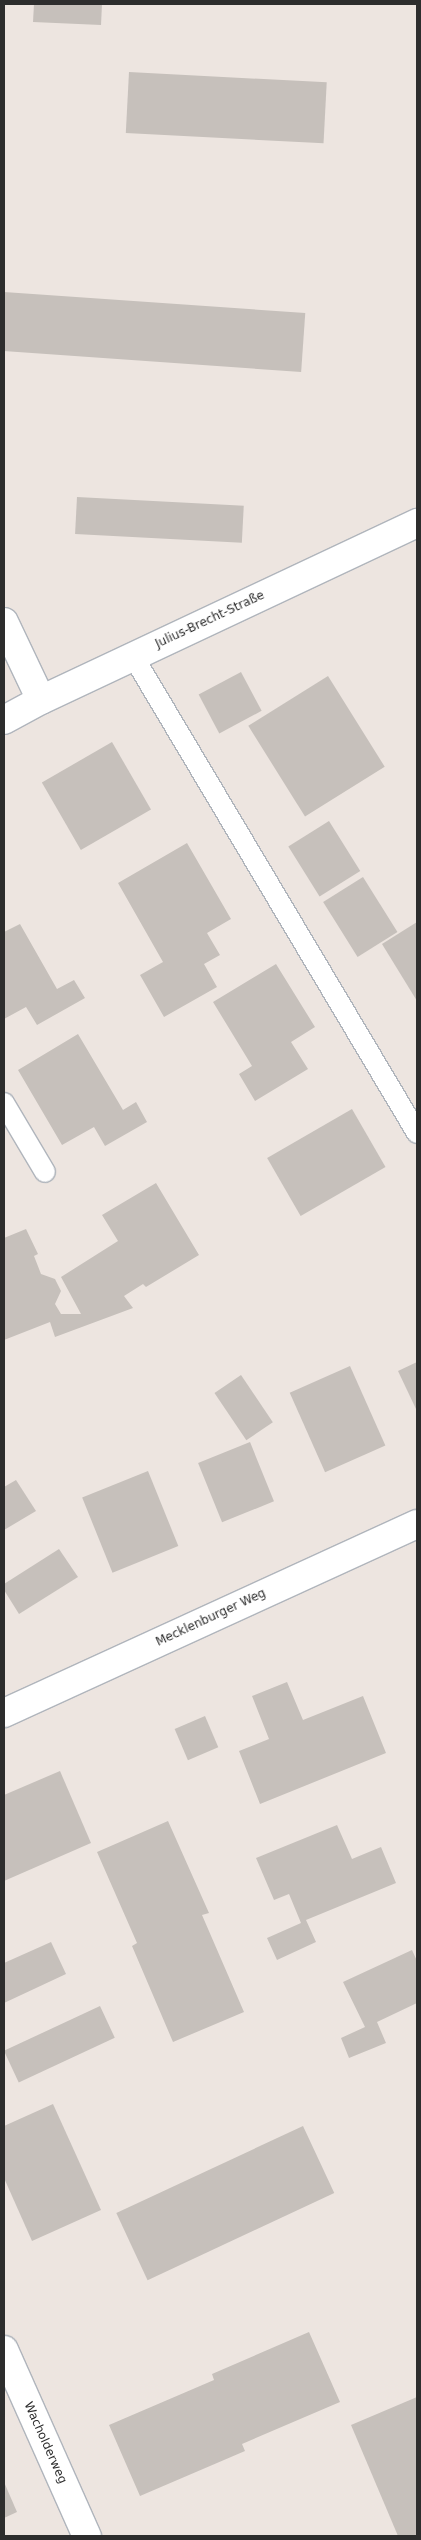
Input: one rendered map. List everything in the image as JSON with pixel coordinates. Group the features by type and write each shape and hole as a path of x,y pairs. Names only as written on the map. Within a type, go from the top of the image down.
{"street":[{"name":"Julius-Brecht-Straße","path":"4,720 133,656 417,523"},
{"path":"4,622 41,700"},
{"name":"Mecklenburger Weg","path":"4,1713 417,1524"},
{"name":"Wacholderweg","path":"4,2350 87,2536"}],"lane":[{"path":"133,656 417,1133"},
{"path":"4,1103 45,1172"}],"building":[{"path":"34,4 102,4 101,25 33,22"},
{"path":"129,72 327,82 324,143 126,133"},
{"path":"4,292 305,313 301,372 4,351"},
{"path":"77,497 244,506 242,543 75,534"},
{"path":"241,672 262,711 219,733 199,695"},
{"path":"328,676 385,767 305,817 248,726"},
{"path":"112,742 151,810 81,850 42,782"},
{"path":"329,821 360,871 320,896 288,846"},
{"path":"187,843 231,919 207,933 220,955 204,964 217,987 164,1017 140,975 163,962 118,883"},
{"path":"363,877 397,932 358,957 323,902"},
{"path":"417,922 417,1001 382,944"},
{"path":"20,924 57,989 74,980 85,998 37,1025 26,1007 4,1019 4,932"},
{"path":"276,964 315,1027 291,1042 308,1069 255,1101 239,1074 252,1066 213,1002"},
{"path":"78,1034 123,1110 136,1102 147,1122 105,1146 94,1127 62,1145 18,1070"},
{"path":"352,1109 386,1167 301,1216 267,1158"},
{"path":"156,1183 199,1255 146,1287 143,1284 124,1296 133,1308 55,1337 50,1322 4,1340 4,1238 26,1229 38,1254 34,1256 41,1274 55,1279 61,1291 55,1304 61,1314 81,1314 61,1277 118,1241 102,1215"},
{"path":"417,1362 417,1408 416,1409 398,1371"},
{"path":"350,1366 385,1445 325,1472 290,1393"},
{"path":"241,1375 273,1422 246,1440 214,1393"},
{"path":"250,1442 274,1501 222,1522 198,1463"},
{"path":"148,1471 178,1546 113,1573 82,1498"},
{"path":"16,1480 36,1511 4,1530 4,1487"},
{"path":"59,1549 78,1577 19,1614 4,1590 4,1584"},
{"path":"287,1682 303,1720 363,1696 386,1753 260,1804 239,1751 269,1739 252,1696"},
{"path":"205,1716 218,1747 188,1760 175,1729"},
{"path":"60,1771 91,1843 4,1881 4,1795"},
{"path":"168,1821 209,1913 202,1915 244,2012 173,2042 132,1946 137,1943 97,1852"},
{"path":"337,1825 352,1859 381,1847 396,1883 306,1920 316,1942 277,1960 267,1938 301,1923 289,1894 274,1900 256,1858"},
{"path":"51,1942 66,1974 4,2003 4,1963"},
{"path":"412,1950 417,1961 417,2003 377,2022 386,2043 349,2058 341,2038 365,2027 343,1982"},
{"path":"100,2006 115,2038 19,2083 4,2051"},
{"path":"53,2104 101,2210 32,2241 4,2178 4,2126"},
{"path":"303,2126 334,2193 148,2280 116,2213"},
{"path":"309,2332 340,2402 242,2444 245,2451 140,2496 109,2425 214,2380 212,2374"},
{"path":"417,2397 417,2536 398,2536 351,2425"},
{"path":"4,2482 17,2512 4,2518"}]}
